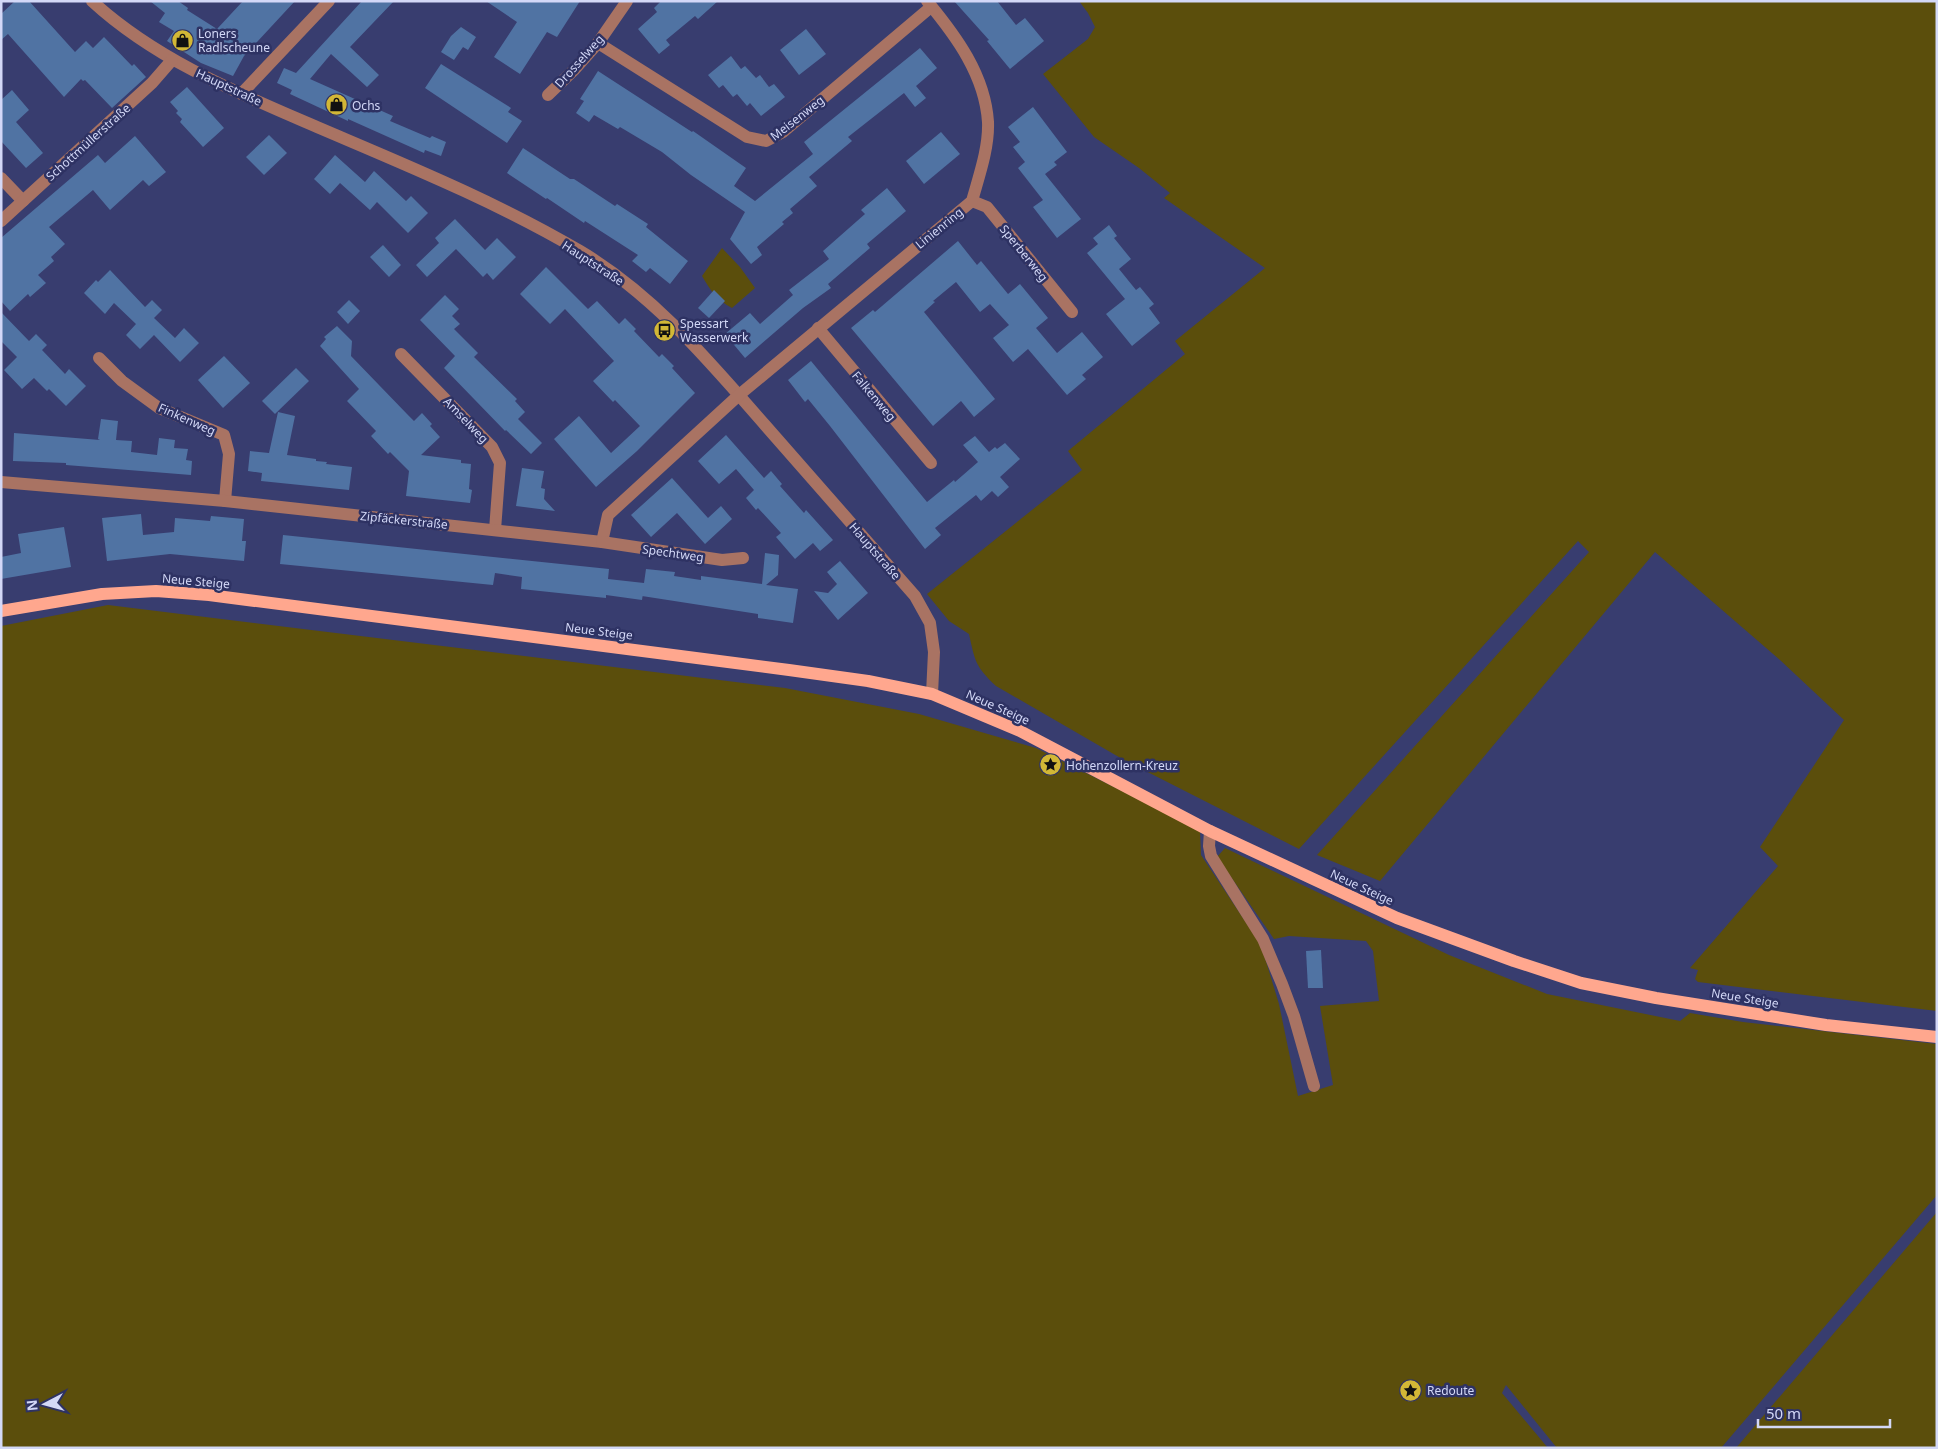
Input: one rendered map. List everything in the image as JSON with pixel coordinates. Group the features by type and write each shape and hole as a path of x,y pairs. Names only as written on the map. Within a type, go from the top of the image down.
{"main road":[{"name":"Neue Steige","path":"1,611 102,594 156,590 209,595 789,670 868,681 932,694 1020,731 1210,831 1396,918 1581,983 1656,998 1826,1025 1937,1037"}],"street":[{"name":"Hauptstraße","path":"92,1 108,16 172,60 241,94 486,202 581,252 645,297 739,395 915,596 930,622 934,652 932,694"},
{"path":"241,94 329,1"},
{"name":"Drosselweg","path":"548,95 598,43 627,1"},
{"name":"Meisenweg","path":"598,43 747,137 766,141 783,132 929,4"},
{"name":"Linienring","path":"739,395 972,201 984,158 988,123 983,90 968,57 929,4"},
{"name":"Schottmüllerstraße","path":"1,221 152,83 172,60"},
{"path":"1,178 23,201"},
{"name":"Sperberweg","path":"972,201 987,207 1072,312"},
{"name":"Falkenweg","path":"818,328 931,463"},
{"name":"Amselweg","path":"401,354 492,447 500,463 495,530"},
{"name":"Finkenweg","path":"99,358 122,381 159,408 224,435 229,454 225,501"},
{"path":"602,542 608,515 739,395"},
{"name":"Zipfäckerstraße","path":"1,482 225,501 602,542"},
{"name":"Spechtweg","path":"602,542 722,560 743,558"},
{"path":"1210,831 1209,846 1212,856 1263,939 1282,984 1314,1086"}],"shaded area":[{"path":"1079,1 1937,1 1937,1011 1698,982 1695,979 1698,970 1690,968 1778,866 1760,847 1844,720 1780,660 1655,552 1380,881 1317,855 1589,552 1578,541 1299,849 1124,760 996,686 984,673 977,663 969,634 949,621 927,594 1082,470 1068,451 1185,354 1175,341 1265,268 1164,198 1170,193 1139,168 1094,137 1043,74 1088,39 1095,27"},
{"path":"722,248 740,267 755,288 732,308 714,294 702,276"},
{"path":"108,605 785,688 919,714 1036,748 1200,830 1201,855 1261,945 1279,1004 1298,1096 1333,1085 1320,1006 1379,1001 1373,951 1366,941 1289,936 1274,939 1217,857 1225,848 1449,955 1547,994 1680,1021 1690,1013 1743,1022 1937,1044 1937,1195 1721,1448 1557,1448 1506,1385 1502,1393 1548,1448 1,1448 1,626"},
{"path":"1937,1212 1937,1448 1736,1448"}],"building":[{"path":"15,1 29,1 75,52 86,41 93,48 104,37 132,66 134,64 146,77 112,108 85,80 81,79 64,97 8,34 1,40 1,14"},
{"path":"150,1 178,1 188,8 187,10 217,29 243,1 295,1 244,56 233,76 201,63 167,41 174,31 159,22 165,13"},
{"path":"362,1 394,1 350,47 379,75 367,87 331,54 310,79 393,116 390,121 430,138 432,136 446,142 441,156 425,150 424,153 348,119 348,121 290,94 292,90 277,83 284,68 296,73"},
{"path":"486,1 580,1 557,37 547,32 520,74 494,57 517,22"},
{"path":"661,1 718,1 698,19 695,16 666,40 670,45 659,54 638,29 657,12 654,8"},
{"path":"954,1 997,1 1016,25 1025,18 1044,41 1010,69 987,41 989,40"},
{"path":"461,27 476,37 468,50 463,47 454,60 441,52 451,36"},
{"path":"806,29 826,54 799,75 780,50"},
{"path":"920,48 937,68 916,86 926,98 915,107 904,93 848,137 852,141 809,177 817,186 790,209 793,213 782,222 784,224 757,247 762,255 751,264 730,239 745,212 691,175 662,152 620,127 618,129 594,115 589,122 576,113 584,101 580,99 598,71 693,131 746,168 734,186 755,201 813,154 804,142"},
{"path":"731,56 741,69 745,66 756,78 760,75 769,87 774,84 785,97 761,116 750,103 747,106 737,94 733,97 723,85 719,88 708,75"},
{"path":"441,64 511,108 508,112 522,121 507,143 425,88"},
{"path":"187,87 224,128 203,147 180,122 182,119 176,113 178,111 170,102"},
{"path":"12,90 29,110 16,122 43,153 26,168 1,141 1,100"},
{"path":"1033,107 1067,152 1054,162 1057,165 1045,174 1081,219 1057,238 1033,207 1043,200 1018,168 1025,162 1013,147 1020,142 1008,127"},
{"path":"941,132 960,154 924,184 906,161"},
{"path":"269,135 287,153 264,175 246,157"},
{"path":"135,136 166,172 149,186 143,180 110,210 93,190 49,227 65,244 51,257 54,261 38,275 46,283 30,297 28,294 10,311 1,301 1,238 98,155 105,163"},
{"path":"523,148 570,179 574,179 615,206 617,204 648,224 646,227 688,261 670,284 650,268 646,272 632,261 638,255 585,221 584,223 507,173"},
{"path":"335,155 365,182 374,171 406,201 411,196 428,213 408,233 377,202 370,210 340,183 330,194 314,179"},
{"path":"887,188 906,211 867,244 870,248 828,284 831,288 803,308 745,358 725,334 750,313 760,324 793,295 789,290 829,259 823,251 865,214 861,210"},
{"path":"455,219 485,250 497,238 516,257 493,280 487,273 483,277 456,249 427,277 416,265 439,243 435,238"},
{"path":"1109,225 1117,236 1114,238 1131,259 1119,269 1136,290 1140,287 1154,304 1149,308 1160,323 1132,346 1106,314 1125,299 1087,253 1098,244 1093,238"},
{"path":"958,241 977,265 981,261 1008,294 1020,284 1048,318 1036,328 1057,353 1082,332 1103,357 1082,375 1086,379 1067,395 1028,349 1013,362 993,338 1009,325 990,304 980,312 956,282 933,301 935,302 924,312 995,399 974,417 961,401 933,426 851,328 873,310 875,312"},
{"path":"383,245 401,265 389,277 370,257"},
{"path":"546,267 588,309 597,301 619,324 625,318 636,329 634,331 659,357 662,354 674,366 672,368 695,393 637,451 596,487 554,439 579,416 611,453 640,426 593,381 614,361 565,309 550,324 520,294"},
{"path":"110,270 145,307 152,300 162,310 154,318 175,338 184,328 199,343 180,362 154,335 140,349 126,335 136,324 114,303 105,314 84,293 96,280 98,282"},
{"path":"714,290 725,301 709,318 698,308"},
{"path":"445,295 459,309 452,316 460,324 454,329 478,353 474,357 517,399 515,401 525,412 518,419 542,443 531,454 505,431 444,368 455,356 420,320"},
{"path":"349,300 360,311 348,324 337,312"},
{"path":"1,312 29,341 36,334 47,345 42,350 65,374 69,369 86,386 66,406 49,389 47,391 34,378 22,389 4,370 17,357 1,341"},
{"path":"337,326 352,341 351,356 407,414 414,421 422,413 432,424 430,426 440,437 421,455 461,460 461,463 471,464 469,489 472,490 470,503 406,496 409,471 390,452 388,454 371,436 376,431 347,401 359,389 320,346 326,339 324,337"},
{"path":"224,356 250,383 223,408 198,380"},
{"path":"811,361 927,502 954,480 955,482 978,462 963,445 975,436 989,452 1005,443 1020,459 1000,477 1009,487 998,497 992,491 981,501 976,495 935,528 941,535 925,549 830,426 808,399 805,402 788,380"},
{"path":"296,368 309,381 275,414 262,401"},
{"path":"278,412 295,416 287,455 316,459 316,461 327,462 326,464 352,467 349,490 261,481 262,473 248,471 250,451 269,453"},
{"path":"101,419 118,421 116,440 132,441 131,452 157,455 159,438 175,440 174,448 188,449 186,460 192,461 191,475 66,465 66,463 13,461 14,433 100,440 98,439"},
{"path":"726,435 764,478 771,471 782,484 780,486 804,513 806,510 833,540 820,551 813,543 795,559 776,537 781,533 746,498 754,490 736,469 719,484 698,461"},
{"path":"522,468 544,471 541,488 545,489 544,499 555,511 516,506"},
{"path":"672,478 708,518 721,506 732,519 705,544 677,513 651,537 631,515"},
{"path":"141,514 143,535 174,532 175,518 210,521 211,516 244,519 242,541 246,541 244,561 170,554 107,561 102,518"},
{"path":"64,527 71,567 1,579 1,557 21,553 18,534"},
{"path":"283,535 609,569 608,579 644,583 646,569 675,572 674,576 701,580 701,576 762,584 765,553 779,555 778,575 766,585 798,589 793,623 758,618 758,614 643,596 642,600 606,595 606,598 521,589 522,577 495,573 493,585 280,564"},
{"path":"840,561 868,593 838,620 814,591 828,593 837,584 827,572"},
{"path":"1321,950 1323,988 1308,988 1306,951"}],"place":[{"name":"Loners Radlscheune","path":"182,40"},
{"name":"Ochs","path":"336,105"},
{"name":"Spessart Wasserwerk","path":"664,330"},
{"name":"Hohenzollern-Kreuz","path":"1050,765"},
{"name":"Redoute","path":"1411,1390"}]}
